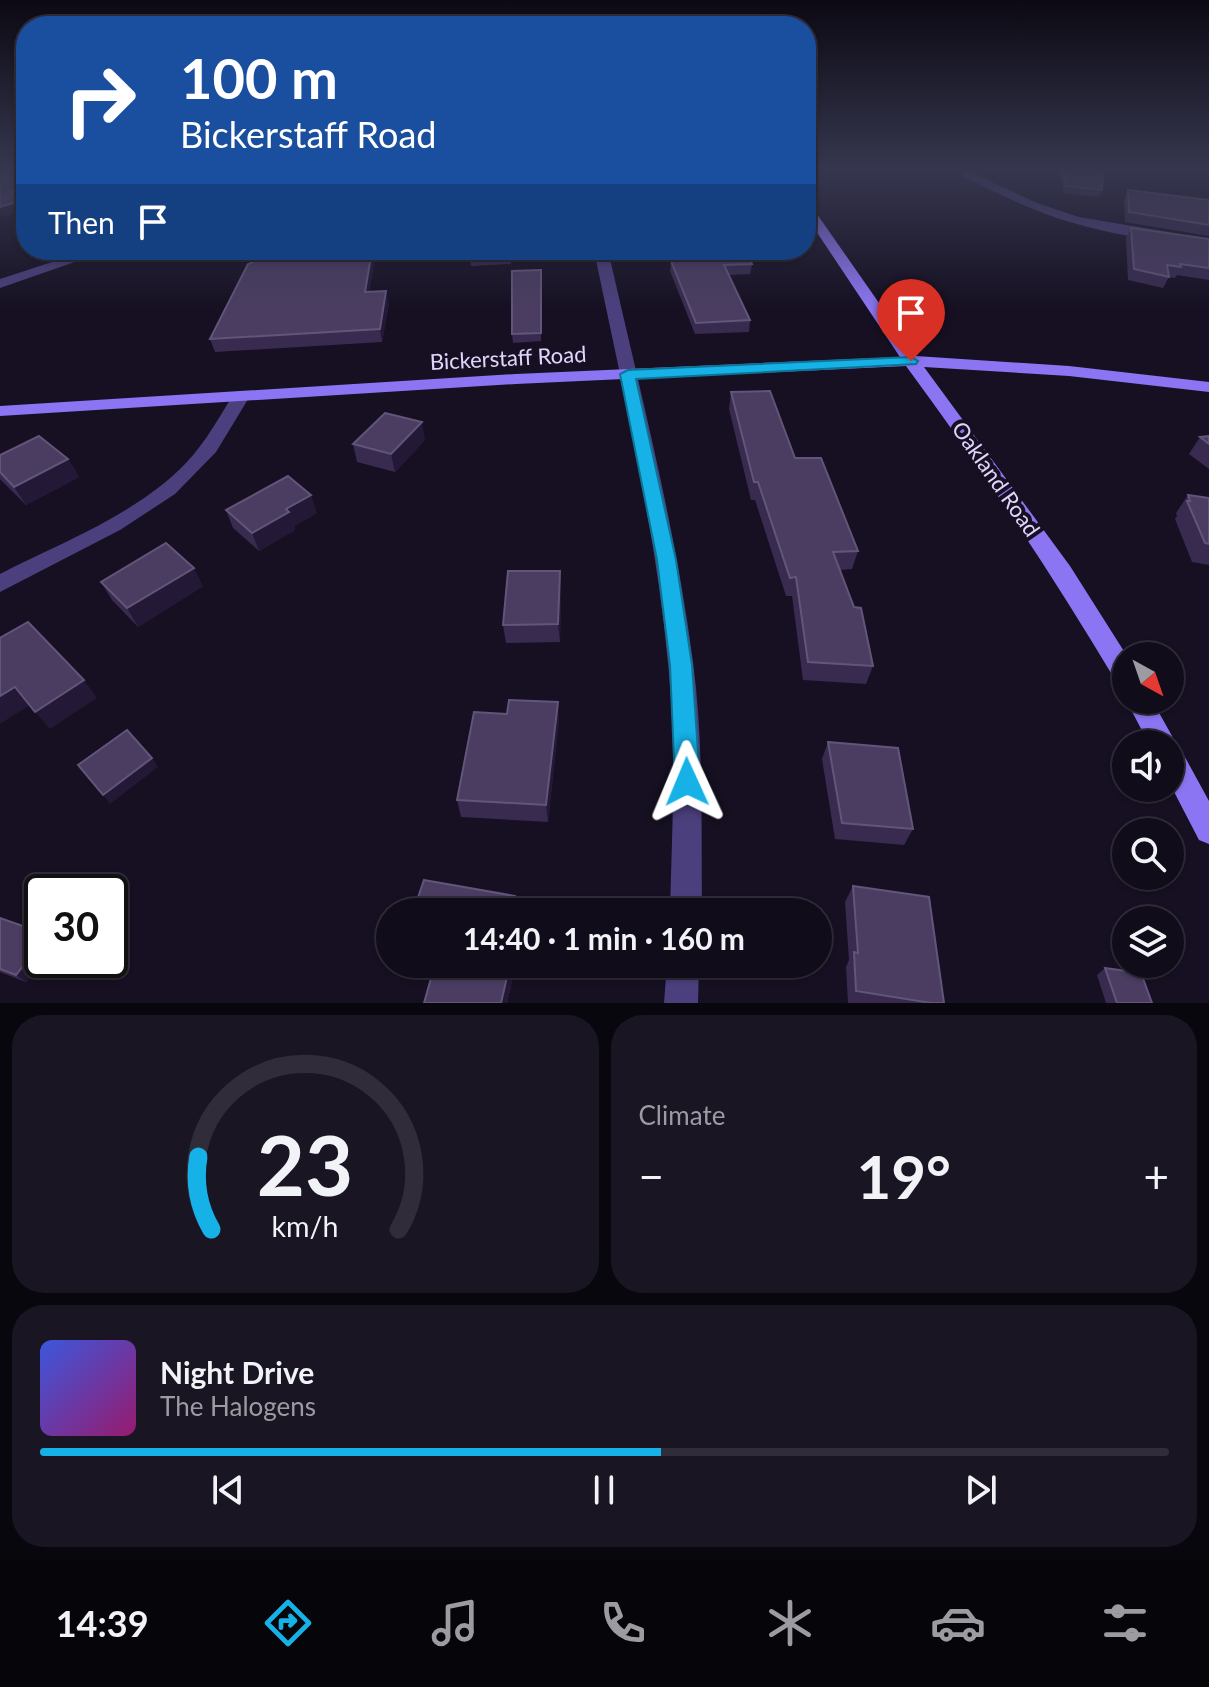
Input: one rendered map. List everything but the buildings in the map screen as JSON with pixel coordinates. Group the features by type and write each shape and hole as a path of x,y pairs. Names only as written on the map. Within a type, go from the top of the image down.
{"street":[{"path":"1060,215 1120,230 1209,243"},
{"name":"Oakland Road","path":"816,222 1062,572 1112,653"},
{"path":"0,284 72,260"},
{"path":"603,260 667,560 681,665 687,751 686,898"},
{"name":"Bickerstaff Road","path":"0,411 628,374 911,361 1069,371 1209,387"},
{"path":"0,584 130,514 170,486 209,449 241,396"},
{"path":"1184,783 1209,830"},
{"path":"681,1003 682,978"}],"route":[{"path":"687,782 681,665 667,560 628,374 911,361"}]}
